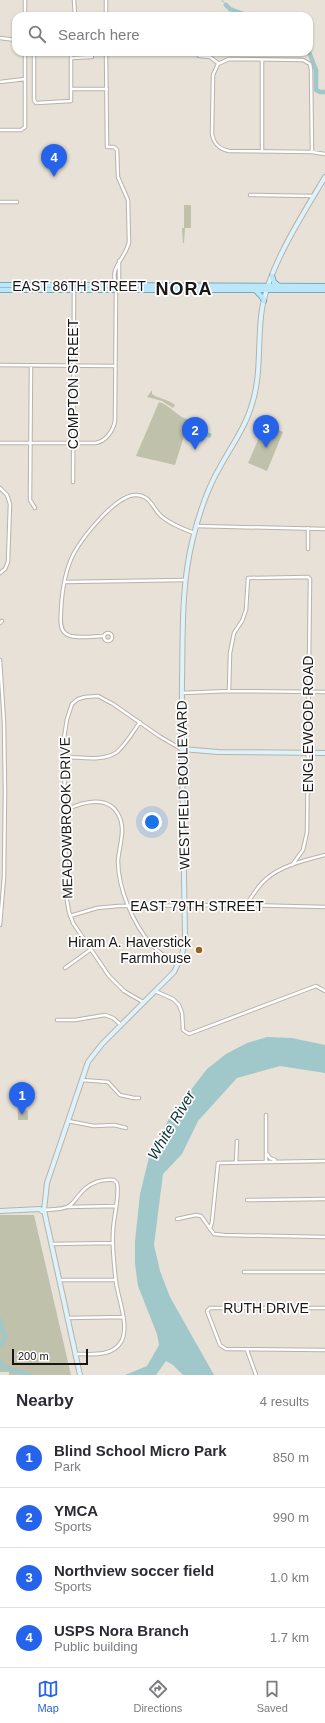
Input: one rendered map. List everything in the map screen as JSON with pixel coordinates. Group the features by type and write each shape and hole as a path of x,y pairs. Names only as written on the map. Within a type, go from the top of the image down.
{"main road":[{"path":"272,276 274,282 279,286"},
{"name":"EAST 86TH STREET","path":"0,285 73,288"},
{"name":"EAST 86TH STREET","path":"116,288 254,290 279,286 325,286"},
{"name":"EAST 86TH STREET","path":"0,290 73,288 268,288 325,290"},
{"path":"254,290 259,293 264,301"}],"street":[{"path":"25,0 25,12"},
{"path":"74,0 76,12"},
{"path":"106,0 106,12"},
{"path":"0,38 12,40"},
{"path":"0,130 24,129 25,56"},
{"path":"34,56 35,102 71,101 72,58 92,58"},
{"path":"0,444 101,442 114,427 115,268 128,249 129,242 128,200 118,177 117,150 114,147 107,147 106,56"},
{"path":"199,56 210,57 218,63"},
{"path":"312,152 311,70 308,62 303,60 228,59 218,63 212,75 213,136 219,147 225,150 233,151 312,152 325,154"},
{"path":"262,60 262,151"},
{"path":"0,82 25,79"},
{"path":"72,89 106,89"},
{"name":"WESTFIELD BOULEVARD","path":"80,1375 43,1210 46,1188 86,1068 94,1054 178,966 182,955 185,944 182,693 185,580 194,533 210,487 253,404 258,377 262,311 272,276 288,240 325,176"},
{"path":"250,195 314,196"},
{"path":"0,202 17,202"},
{"name":"COMPTON STREET","path":"73,288 73,482"},
{"path":"0,365 115,366"},
{"path":"31,366 30,500 35,508"},
{"path":"0,488 9,498 10,505 8,561 6,567 1,572"},
{"path":"103,636 72,637 64,633 61,623 65,582 74,553 109,509 130,496 137,495 146,498 164,519 194,533"},
{"path":"196,526 325,529"},
{"path":"308,528 308,549"},
{"name":"ENGLEWOOD ROAD","path":"229,691 229,655 234,631 246,613 248,578 304,577 310,579 307,836 303,850 292,865"},
{"path":"65,582 185,580"},
{"path":"0,660 4,722 4,877 0,925"},
{"path":"182,693 229,691 325,692"},
{"name":"MEADOWBROOK DRIVE","path":"140,722 114,704 98,696 89,696 75,701 70,707 66,724 65,757 66,895 70,916 78,932 90,950 116,984 126,992 144,1002"},
{"path":"0,720 4,722"},
{"path":"65,757 102,757 110,755 119,749 140,722 159,736 182,749 218,752 325,753"},
{"path":"0,764 4,765"},
{"path":"66,810 84,802 98,802 111,806 118,813 122,827 118,858 119,871 128,906 150,943 178,966"},
{"path":"0,815 4,816"},
{"path":"246,905 266,879 292,865 325,854"},
{"path":"0,876 4,877"},
{"path":"0,891 3,894"},
{"name":"EAST 79TH STREET","path":"70,916 97,908 128,906 246,905 325,907"},
{"path":"65,968 90,950"},
{"path":"155,991 176,1002 181,1012 182,1028 189,1034 316,986 325,991"},
{"path":"57,1020 75,1020 105,1015 113,1018 121,1025"},
{"path":"82,1080 108,1082 120,1095 139,1098"},
{"path":"266,1115 266,1161"},
{"path":"68,1121 94,1126 114,1125 126,1128"},
{"path":"236,1141 236,1162"},
{"path":"266,1152 270,1158 280,1161"},
{"path":"210,1229 212,1222 217,1164 219,1162 325,1161"},
{"path":"67,1207 75,1201 83,1191 94,1183 108,1180 116,1182 118,1186 115,1206 113,1243 115,1280 124,1326 123,1337 121,1342 114,1349 101,1354 75,1354"},
{"path":"247,1200 325,1199"},
{"path":"0,1211 115,1206"},
{"path":"177,1219 196,1215 201,1216 214,1234 325,1236"},
{"path":"51,1244 113,1243"},
{"path":"244,1272 325,1272"},
{"path":"59,1280 115,1280"},
{"name":"RUTH DRIVE","path":"247,1350 227,1350 222,1348 208,1309 325,1308"},
{"path":"67,1318 123,1317"},
{"path":"256,1375 247,1350 325,1350"}],"green space":[{"path":"184,205 191,205 191,228 185,228 183,243 182,228 184,228"},
{"path":"152,390 152,394 175,405 173,408 162,401 147,397"},
{"path":"159,402 180,416 189,420 175,465 136,456"},
{"path":"265,424 283,432 267,471 248,463"},
{"path":"18,1108 28,1111 28,1120 18,1120"},
{"path":"0,1215 34,1215 71,1375 9,1375 9,1372 0,1372"}],"water":[{"path":"194,426 212,434 210,438 192,432"},
{"name":"White River","path":"267,1037 292,1038 325,1045 325,1073 280,1066 237,1078 198,1121 182,1154 163,1174 154,1245 160,1271 170,1297 214,1375 183,1375 173,1365 166,1361 156,1375 125,1375 147,1366 159,1345 157,1334 138,1286 135,1264 135,1241 140,1194 151,1149 159,1138 170,1117 207,1069 226,1054 247,1043"}],"waterway":[{"path":"222,0 226,5"},
{"path":"226,5 230,9 238,12"},
{"path":"311,56 316,70 316,90 325,92"},
{"path":"0,1320 5,1339 0,1345"},
{"path":"0,1361 2,1367 30,1375"}],"place":[{"name":"USPS Nora Branch","path":"54,177"},
{"name":"Northview soccer field","path":"266,448"},
{"name":"YMCA","path":"195,450"},
{"name":"Hiram A. Haverstick Farmhouse","path":"199,950"},
{"name":"Blind School Micro Park","path":"22,1115"}],"district":[{"name":"NORA","path":"184,289"}]}
